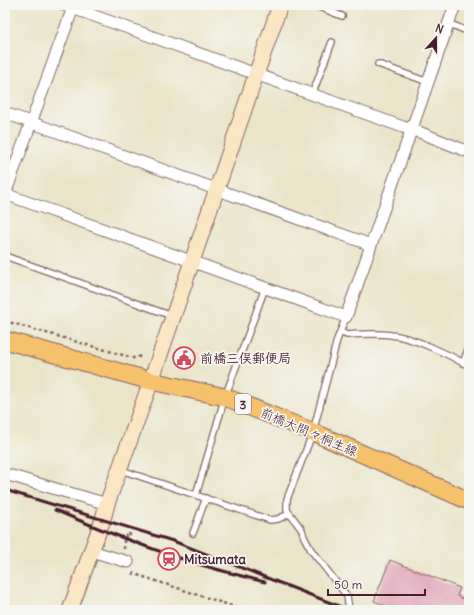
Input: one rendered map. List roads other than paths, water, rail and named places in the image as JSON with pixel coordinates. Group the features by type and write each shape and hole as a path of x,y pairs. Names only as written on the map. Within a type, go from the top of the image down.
{"main road":[{"name":"前橋大間々桐生線","path":"5,340 151,381 225,397 313,432 469,501"}],"street":[{"path":"70,610 103,520 107,504 151,381 172,316 280,5"},
{"path":"454,5 412,130 346,317 5,194 32,122 70,6 312,95 412,130 419,132 469,152"},
{"path":"5,113 372,245"},
{"path":"5,474 107,504"},
{"path":"98,553 130,567"}],"lane":[{"path":"314,5 342,16"},
{"path":"448,23 469,32"},
{"path":"312,95 332,42"},
{"path":"378,64 428,82"},
{"path":"5,256 172,316"},
{"path":"196,495 225,397 265,288"},
{"path":"346,317 340,332 313,432 287,499 287,510 302,530 311,550 347,596 349,610"},
{"path":"340,332 347,335 392,335 429,347 469,366"},
{"path":"462,362 469,347"},
{"path":"120,469 270,520 278,520 289,514"},
{"path":"193,533 206,498"}],"railway":[{"path":"5,490 173,541 349,610"},
{"path":"55,510 107,532 159,551 204,566 265,582"}],"place":[{"name":"前橋三俣郵便局","path":"184,358"},
{"name":"Mitsumata","path":"169,559"}]}
